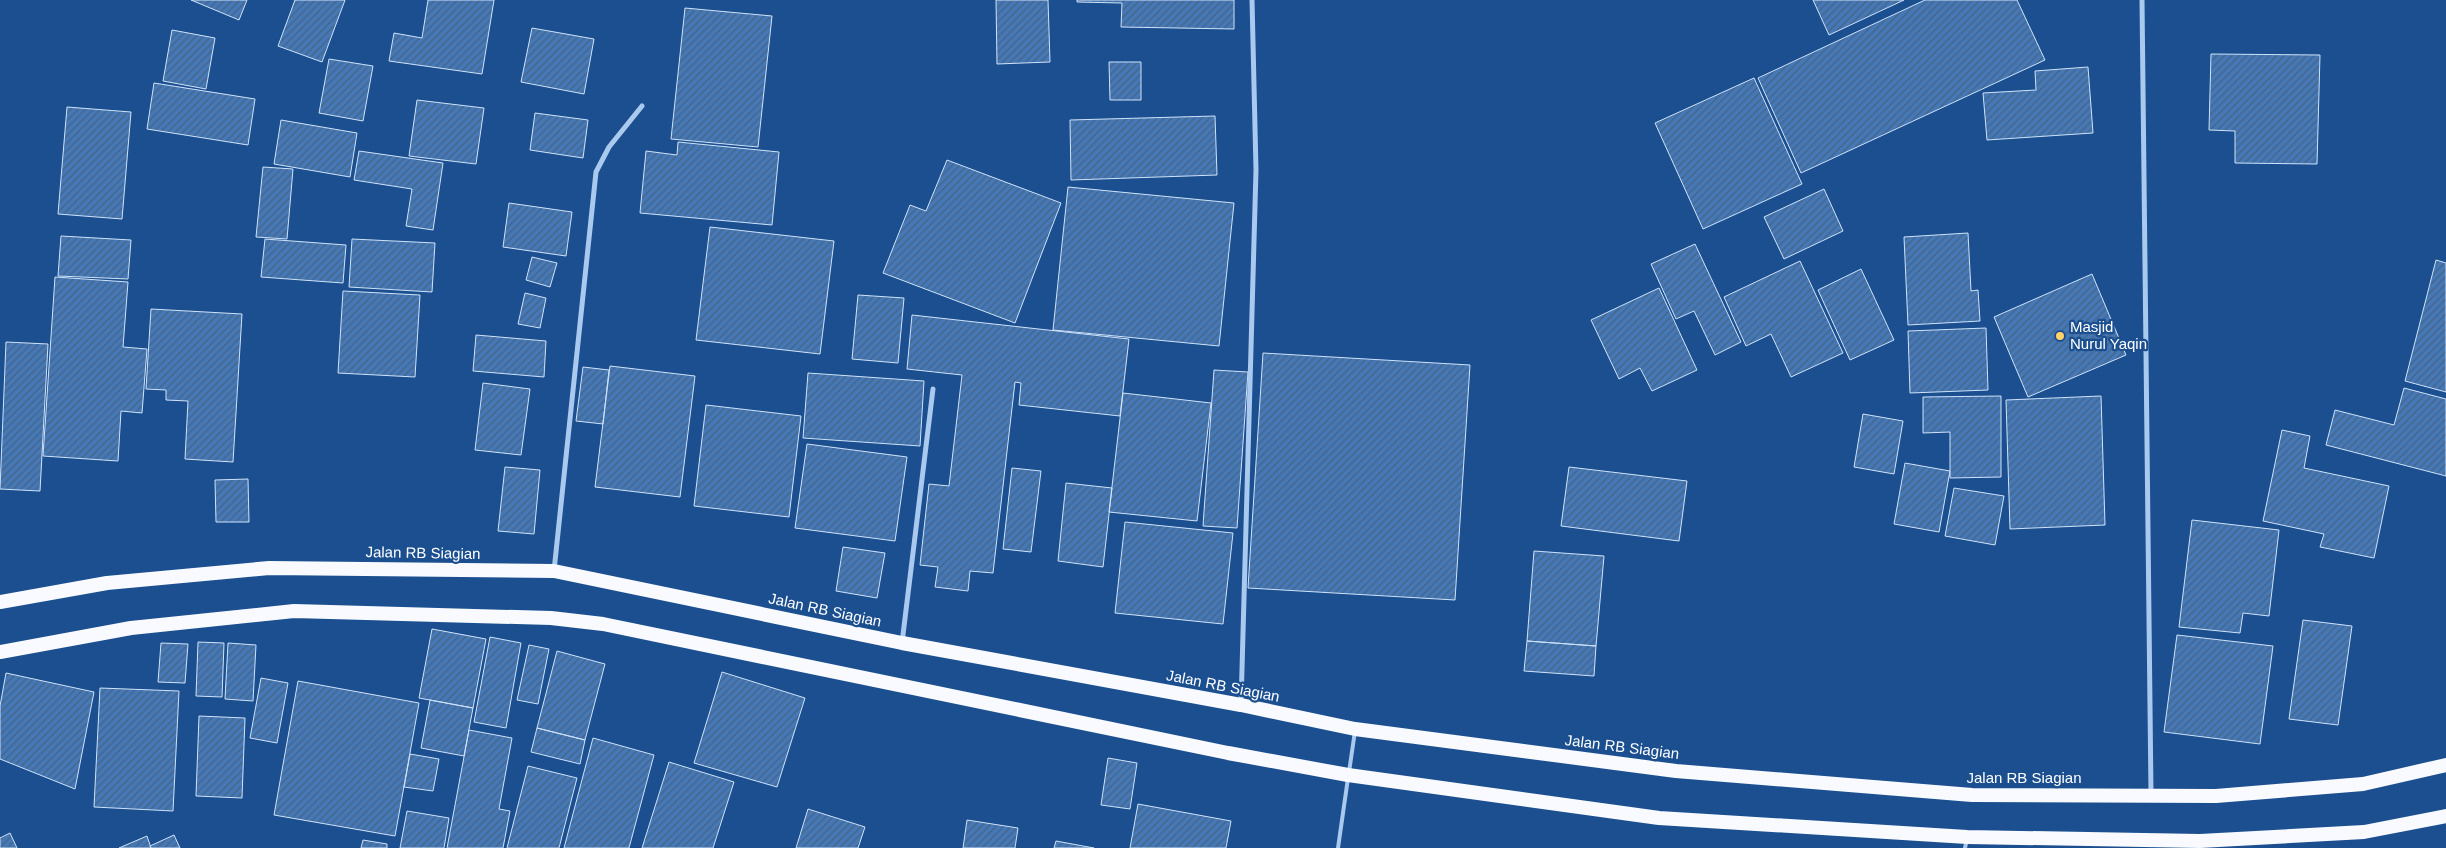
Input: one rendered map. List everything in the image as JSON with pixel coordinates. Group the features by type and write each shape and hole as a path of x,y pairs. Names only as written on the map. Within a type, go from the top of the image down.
{"highway":[{"name":"Jalan RB Siagian","path":"0,602 107,582 269,568 554,571 902,643 1241,705 1356,729 1676,771 1972,795 2151,794 2216,796 2363,784 2446,765"},
{"path":"0,652 131,628 294,611 551,618 603,624 1228,753 1348,775 1659,818 1966,842 2199,845 2364,832 2446,816"}],"street":[{"path":"1241,705 1256,170 1252,0"},
{"path":"2142,0 2151,794"},
{"path":"554,571 596,172 609,147 642,106"},
{"path":"902,643 933,390"}],"lane":[{"path":"1338,848 1356,729"}],"building":[{"path":"191,0 247,0 239,20"},
{"path":"295,0 345,0 322,62 278,46"},
{"path":"428,0 494,0 482,74 389,61 394,33 422,38"},
{"path":"996,0 1048,0 1050,62 997,64"},
{"path":"1077,0 1234,0 1234,29 1121,27 1122,3 1077,2"},
{"path":"1813,0 1904,0 1829,35"},
{"path":"1925,0 2017,0 2045,60 1801,173 1758,78"},
{"path":"685,8 772,16 758,147 671,139"},
{"path":"532,28 594,39 584,94 521,82"},
{"path":"172,30 215,38 206,89 163,81"},
{"path":"2211,54 2320,55 2317,164 2235,163 2235,131 2209,130"},
{"path":"329,59 373,66 363,121 319,113"},
{"path":"1109,62 1141,62 1141,100 1110,100"},
{"path":"2088,67 2093,133 1987,140 1983,93 2036,90 2035,71"},
{"path":"1754,78 1802,184 1703,229 1655,123"},
{"path":"154,83 255,99 248,145 147,129"},
{"path":"417,100 484,108 476,164 409,156"},
{"path":"67,107 131,112 122,219 58,214"},
{"path":"535,113 588,120 583,158 530,150"},
{"path":"1215,116 1217,175 1071,180 1070,120"},
{"path":"281,120 357,133 350,177 274,164"},
{"path":"678,142 779,152 772,225 640,213 646,151 677,155"},
{"path":"359,151 443,163 433,230 406,226 412,189 354,180"},
{"path":"947,160 1061,203 1015,323 883,273 910,205 926,211"},
{"path":"263,167 293,169 287,239 256,237"},
{"path":"1068,187 1234,203 1219,346 1053,330"},
{"path":"1824,189 1843,231 1784,259 1764,217"},
{"path":"509,203 572,212 566,256 503,247"},
{"path":"710,227 834,241 820,354 696,340"},
{"path":"1968,233 1971,291 1978,290 1980,321 1908,325 1904,237"},
{"path":"61,236 131,240 128,279 58,276"},
{"path":"265,239 346,245 343,283 261,277"},
{"path":"352,239 435,243 432,292 349,287"},
{"path":"1695,244 1741,342 1715,355 1694,311 1676,319 1651,264"},
{"path":"532,257 557,263 550,287 526,280"},
{"path":"2436,260 2446,263 2446,392 2405,381"},
{"path":"1800,261 1843,353 1791,377 1771,334 1746,346 1724,297"},
{"path":"1861,269 1894,340 1850,360 1818,290"},
{"name":"Masjid Nurul Yaqin","path":"2092,274 2126,355 2028,397 1994,317"},
{"path":"55,277 128,282 123,347 147,349 142,413 121,411 118,461 43,456"},
{"path":"1659,288 1697,370 1652,391 1640,368 1619,379 1591,320"},
{"path":"343,291 420,295 415,377 338,373"},
{"path":"525,293 546,298 540,328 518,324"},
{"path":"858,295 904,298 898,363 852,359"},
{"path":"151,309 242,314 233,462 185,459 188,401 166,400 166,390 146,389"},
{"path":"912,315 1129,339 1120,416 1019,405 1021,383 1015,382 993,573 970,571 968,591 935,587 938,567 920,565 929,484 949,486 962,375 907,369"},
{"path":"1986,328 1988,390 1910,393 1908,331"},
{"path":"476,335 546,341 544,377 473,371"},
{"path":"6,342 48,344 40,491 0,489"},
{"path":"1263,353 1470,365 1455,600 1248,588"},
{"path":"610,366 695,376 680,497 595,487"},
{"path":"583,367 609,370 603,424 576,421"},
{"path":"1214,370 1248,372 1237,528 1203,526"},
{"path":"808,373 924,381 920,446 803,438"},
{"path":"483,383 530,389 521,455 475,450"},
{"path":"2404,388 2446,399 2446,476 2326,445 2335,410 2394,425"},
{"path":"1123,393 1211,403 1197,521 1109,512"},
{"path":"2001,396 2001,477 1950,478 1950,432 1923,433 1923,397"},
{"path":"2101,396 2105,525 2010,529 2006,400"},
{"path":"706,405 801,416 789,517 694,506"},
{"path":"1863,414 1903,421 1894,474 1854,467"},
{"path":"2282,430 2310,436 2304,468 2389,486 2374,558 2320,547 2324,534 2263,521"},
{"path":"807,444 907,457 895,541 795,528"},
{"path":"1905,463 1950,471 1939,532 1894,524"},
{"path":"505,467 540,470 534,534 498,531"},
{"path":"1569,467 1687,481 1679,541 1561,526"},
{"path":"1012,468 1041,471 1031,552 1003,549"},
{"path":"248,479 249,522 216,522 215,480"},
{"path":"1066,483 1112,488 1103,567 1058,561"},
{"path":"1954,488 2004,496 1995,545 1945,536"},
{"path":"2192,520 2279,530 2269,616 2243,613 2240,633 2179,627"},
{"path":"1125,522 1233,533 1223,624 1115,613"},
{"path":"843,547 885,553 877,598 836,591"},
{"path":"1534,551 1604,556 1596,646 1527,641"},
{"path":"2303,620 2352,626 2338,725 2289,719"},
{"path":"432,629 486,639 473,708 419,698"},
{"path":"2177,635 2273,646 2260,744 2164,732"},
{"path":"490,637 521,643 506,728 474,722"},
{"path":"1527,641 1596,646 1594,676 1524,671"},
{"path":"198,642 224,643 222,697 196,696"},
{"path":"161,643 188,644 185,683 158,682"},
{"path":"228,643 256,645 253,701 225,699"},
{"path":"529,645 549,649 538,704 517,700"},
{"path":"557,651 605,664 585,740 537,728"},
{"path":"722,672 805,698 777,787 694,763"},
{"path":"6,673 94,692 75,789 0,759 0,706"},
{"path":"261,678 288,683 277,743 250,738"},
{"path":"298,681 419,703 395,836 274,815"},
{"path":"100,688 179,691 173,811 94,807"},
{"path":"430,700 473,708 464,756 421,748"},
{"path":"199,716 245,718 242,798 196,796"},
{"path":"537,728 585,740 580,764 531,752"},
{"path":"469,730 512,738 499,809 510,811 503,848 447,848"},
{"path":"593,738 654,755 629,848 564,848"},
{"path":"410,754 439,759 433,791 404,787"},
{"path":"1108,758 1137,763 1130,809 1101,805"},
{"path":"669,762 734,782 713,848 642,848"},
{"path":"528,766 577,778 559,848 507,848"},
{"path":"1138,804 1231,821 1226,848 1130,848"},
{"path":"808,809 865,827 858,848 796,848"},
{"path":"407,811 449,818 444,848 400,848"},
{"path":"967,820 1018,828 1015,848 963,848"},
{"path":"10,833 17,848 0,848 0,838"},
{"path":"174,835 180,848 151,848 150,846"},
{"path":"147,836 151,848 119,848"},
{"path":"363,840 387,844 387,848 361,848"},
{"path":"1056,841 1094,848 1054,848"}],"place":[{"name":"Masjid Nurul Yaqin","path":"2060,336"}]}
